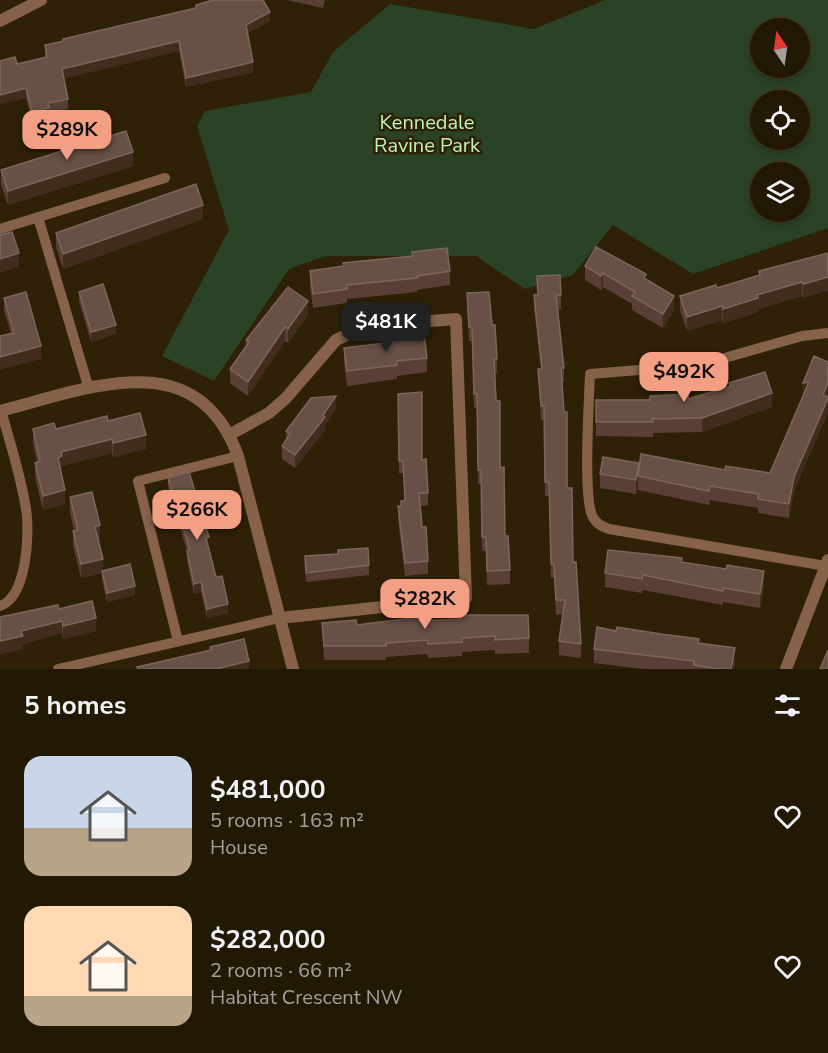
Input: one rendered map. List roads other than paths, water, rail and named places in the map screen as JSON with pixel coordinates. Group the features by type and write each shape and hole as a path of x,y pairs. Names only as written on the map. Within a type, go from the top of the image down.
{"street":[{"path":"0,21 41,0"},
{"path":"229,435 269,413 336,340 366,326 456,320 466,598 280,618"},
{"path":"1,410 129,381 159,383 196,398 210,409 229,435 238,456 293,669"},
{"path":"786,669 827,563"}],"lane":[{"path":"0,229 165,178"},
{"path":"38,217 88,389"},
{"path":"827,563 609,529 597,524 591,513 589,478 590,374 700,364 802,336 828,333"},
{"path":"0,606 15,593 22,574 28,532 26,509 1,410"},
{"path":"178,641 138,481 238,456"},
{"path":"57,669 280,618"}],"park label":[{"name":"Kennedale Ravine Park","path":"427,134"}]}
